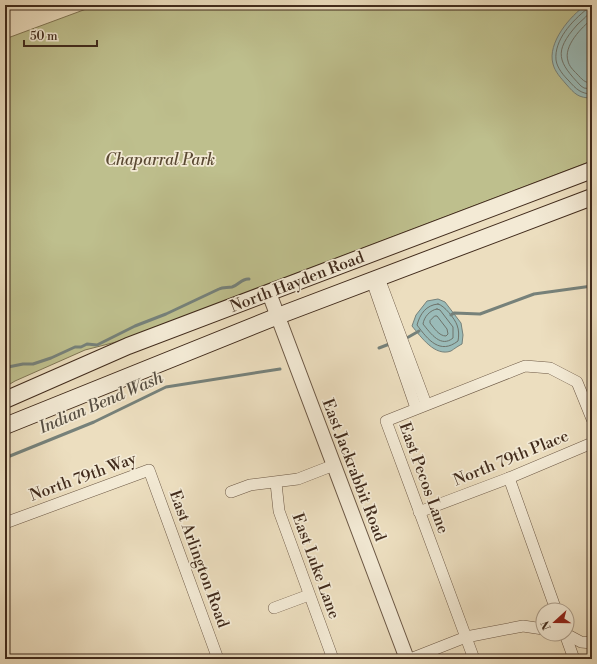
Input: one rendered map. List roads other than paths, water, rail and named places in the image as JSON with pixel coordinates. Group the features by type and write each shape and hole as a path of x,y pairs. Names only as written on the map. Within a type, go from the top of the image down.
{"main road":[{"name":"North Hayden Road","path":"5,400 128,346 592,170"},
{"name":"North Hayden Road","path":"5,426 278,316 592,197"},
{"path":"5,386 26,391"}],"street":[{"name":"East Pecos Lane","path":"376,279 426,404"},
{"name":"East Pecos Lane","path":"376,279 416,408 386,421 474,659"},
{"name":"East Jackrabbit Road","path":"269,293 407,659"},
{"path":"416,408 525,366 550,368 577,382 592,419"},
{"name":"North 79th Place","path":"419,512 509,478 592,443"},
{"path":"231,492 250,485 276,483 298,479 334,465"},
{"name":"North 79th Way","path":"5,523 149,470"},
{"name":"East Arlington Road","path":"149,470 218,659"},
{"path":"509,478 553,602"},
{"name":"East Luke Lane","path":"276,483 279,511 333,659"},
{"path":"274,608 310,595"},
{"path":"410,659 466,637 523,626 535,628"},
{"path":"575,639 581,642 592,643"},
{"path":"569,642 574,659"}],"water":[{"path":"586,5 592,5 592,98 577,95 572,90 555,70 552,56 553,47 561,31 573,16"},
{"path":"438,299 445,302 461,323 463,335 462,344 451,351 445,352 434,349 412,326 416,315 427,301"}],"waterway":[{"path":"5,372 8,367 33,364 75,347 81,347 87,344 97,345 135,326 166,314 219,289 232,287 244,280 249,279"},
{"name":"Indian Bend Wash","path":"451,315 454,313 480,314 534,294 592,286"},
{"name":"Indian Bend Wash","path":"405,339 419,331"},
{"name":"Indian Bend Wash","path":"379,348 392,343"},
{"name":"Indian Bend Wash","path":"5,458 94,422 166,387 280,369"}],"park label":[{"name":"Chaparral Park","path":"160,160"}]}
